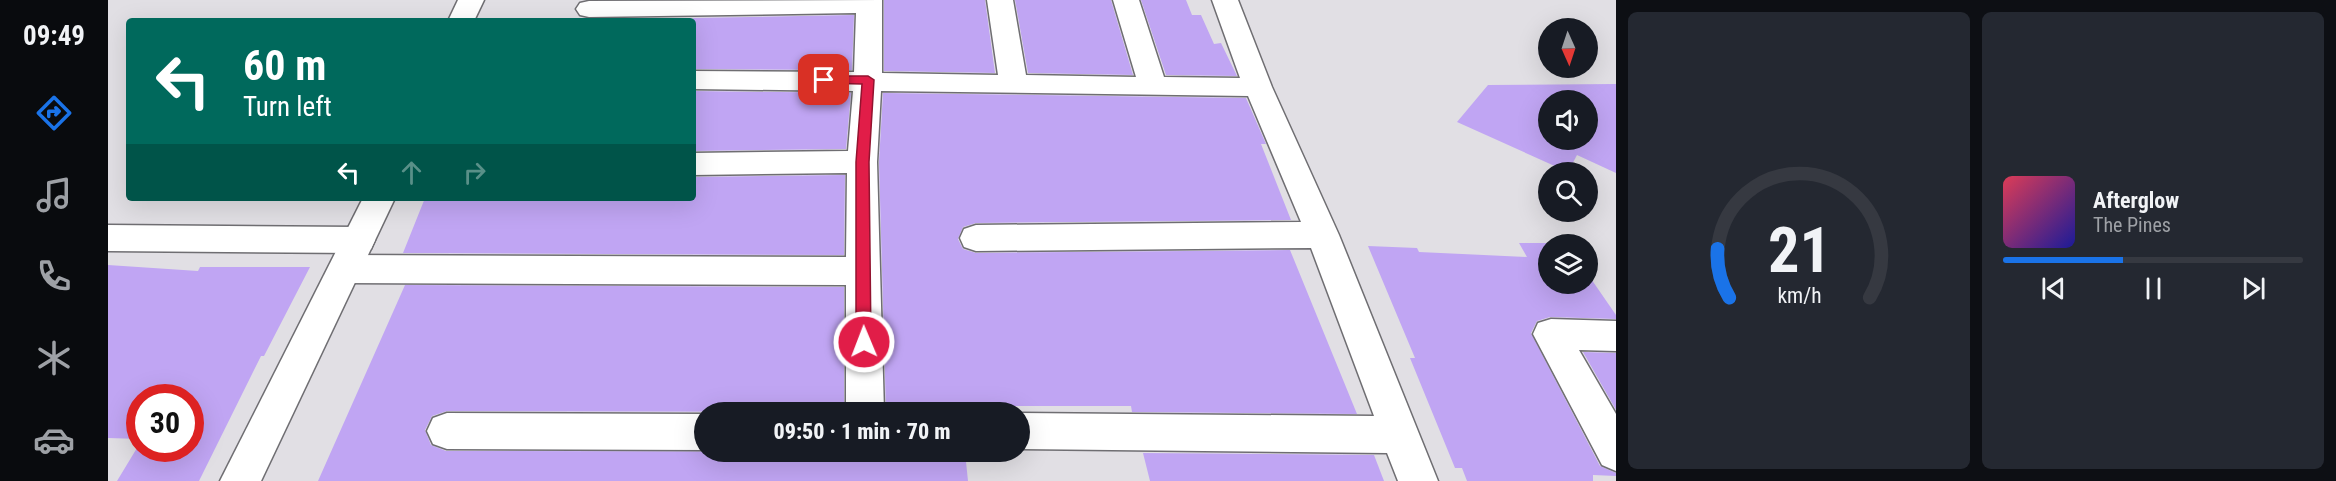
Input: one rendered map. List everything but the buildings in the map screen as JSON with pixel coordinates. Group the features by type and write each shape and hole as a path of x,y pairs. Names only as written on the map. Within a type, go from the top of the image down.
{"street":[{"path":"462,18 471,0"},
{"path":"1000,0 1013,83"},
{"path":"1126,0 1153,87"},
{"path":"1225,0 1258,87 1323,235 1418,481"},
{"path":"589,9 869,2 868,80 862,162 865,402"},
{"path":"696,80 868,80 1153,87 1258,87"},
{"path":"696,164 862,162"},
{"path":"240,481 378,201"},
{"path":"976,238 1323,235"},
{"path":"108,238 352,254 863,271"},
{"path":"1616,336 1551,334 1616,452"},
{"path":"447,431 694,432"},
{"path":"1030,431 1399,435"}],"route":[{"path":"824,80 868,80 862,162 864,342"}]}
